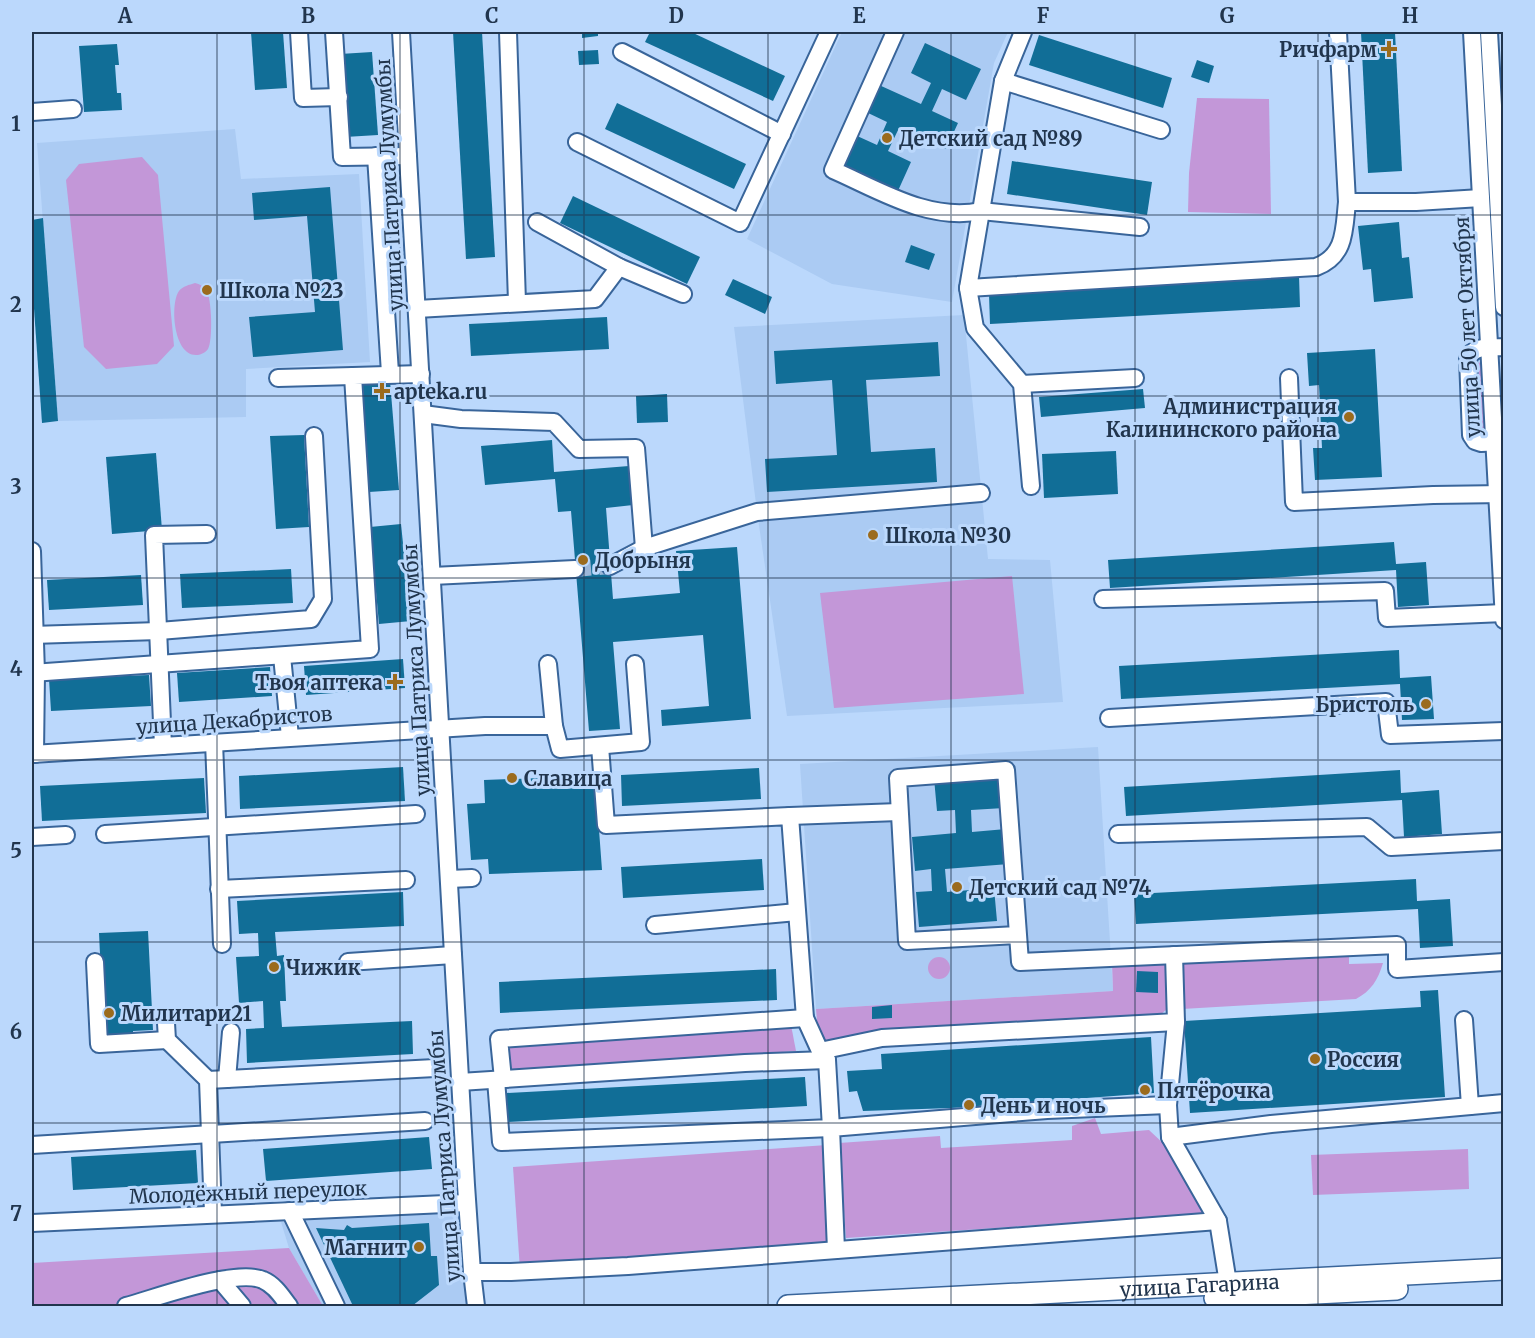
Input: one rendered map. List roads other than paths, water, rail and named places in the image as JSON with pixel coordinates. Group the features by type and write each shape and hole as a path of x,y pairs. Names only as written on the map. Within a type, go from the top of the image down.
{"main road":[{"name":"улица Гагарина","path":"1297,1293 1503,1269"},
{"name":"улица Гагарина","path":"788,1306 1228,1290 1297,1293 1503,1283"},
{"name":"улица Гагарина","path":"1065,1306 1228,1290"}],"street":[{"path":"299,32 303,98 339,97"},
{"path":"334,32 342,157 408,156"},
{"name":"улица Патриса Лумумбы","path":"401,32 467,1203 476,1306"},
{"path":"507,32 517,302"},
{"path":"577,142 740,223 826,32"},
{"path":"895,32 833,170 917,207 1140,227"},
{"path":"1023,32 1003,81 968,288 975,328 1022,384 1031,486"},
{"path":"968,288 1316,267 1327,263 1335,255 1342,239 1347,202 1338,32"},
{"name":"улица 50 лет Октября","path":"1472,32 1493,177 1481,198 1495,221 1503,308"},
{"name":"улица 50 лет Октября","path":"1489,32 1503,620"},
{"path":"622,52 782,134"},
{"path":"1003,81 1161,130"},
{"path":"32,112 73,109"},
{"path":"376,156 390,374"},
{"path":"1347,202 1416,202 1481,198"},
{"path":"537,222 620,267 683,294"},
{"path":"417,309 595,298 620,267"},
{"path":"278,378 421,374"},
{"path":"34,673 370,649 353,376"},
{"path":"1022,384 1135,378"},
{"path":"1288,378 1294,502 1500,494"},
{"path":"423,414 461,419 554,422 579,449 636,448 644,548"},
{"path":"33,635 159,630 310,619 323,599 315,436"},
{"path":"610,566 644,548 757,512 981,493"},
{"path":"163,746 154,535 207,534"},
{"path":"32,551 33,754"},
{"path":"432,576 575,569"},
{"path":"1103,599 1385,591 1388,618 1503,613"},
{"path":"282,656 290,737"},
{"path":"548,664 554,726 561,750 641,742 635,664"},
{"path":"1109,717 1386,702 1390,735 1503,731"},
{"name":"улица Декабристов","path":"33,754 440,728 554,726"},
{"path":"214,742 222,944"},
{"path":"600,746 606,825 899,812"},
{"path":"1017,934 907,941 898,778 1006,770 1020,962 1398,945 1398,969 1503,962"},
{"path":"105,834 416,814"},
{"path":"790,816 805,1018 823,1055 831,1128 836,1250"},
{"path":"1118,834 1367,827 1391,847 1503,841"},
{"path":"32,837 66,835"},
{"path":"448,879 472,878"},
{"path":"219,889 406,880"},
{"path":"655,925 797,912"},
{"path":"348,962 453,955"},
{"path":"1174,955 1176,1022 1168,1105 1170,1137 1218,1221 1228,1290"},
{"path":"95,962 99,1044 167,1040"},
{"path":"805,1018 499,1039 501,1142 831,1128 1036,1111 1168,1105"},
{"path":"1464,1020 1470,1106"},
{"path":"460,1082 746,1063 823,1055 882,1038 1176,1022"},
{"path":"166,1023 167,1040 208,1080 213,1214"},
{"path":"227,1079 231,1032"},
{"path":"208,1080 435,1068"},
{"path":"1170,1137 1271,1124 1503,1103"},
{"path":"32,1145 426,1122"},
{"name":"Молодёжный переулок","path":"32,1223 467,1203"},
{"path":"290,1210 336,1306"},
{"path":"472,1272 628,1266 1218,1221"},
{"path":"126,1306 220,1280 253,1277 273,1286 289,1306"},
{"path":"220,1280 242,1306"}],"tunnel":[{"path":"575,569 610,566"}],"place":[{"name":"Ричфарм","path":"1389,49"},
{"name":"Детский сад №89","path":"887,138"},
{"name":"Школа №23","path":"207,290"},
{"name":"apteka.ru","path":"382,391"},
{"name":"Администрация Калининского района","path":"1349,417"},
{"name":"Школа №30","path":"873,535"},
{"name":"Добрыня","path":"583,560"},
{"name":"Твоя аптека","path":"395,682"},
{"name":"Бристоль","path":"1426,704"},
{"name":"Славица","path":"512,778"},
{"name":"Детский сад №74","path":"957,887"},
{"name":"Чижик","path":"274,967"},
{"name":"Милитари21","path":"109,1013"},
{"name":"Россия","path":"1315,1059"},
{"name":"Пятёрочка","path":"1145,1090"},
{"name":"День и ночь","path":"969,1105"},
{"name":"Магнит","path":"419,1247"}]}
